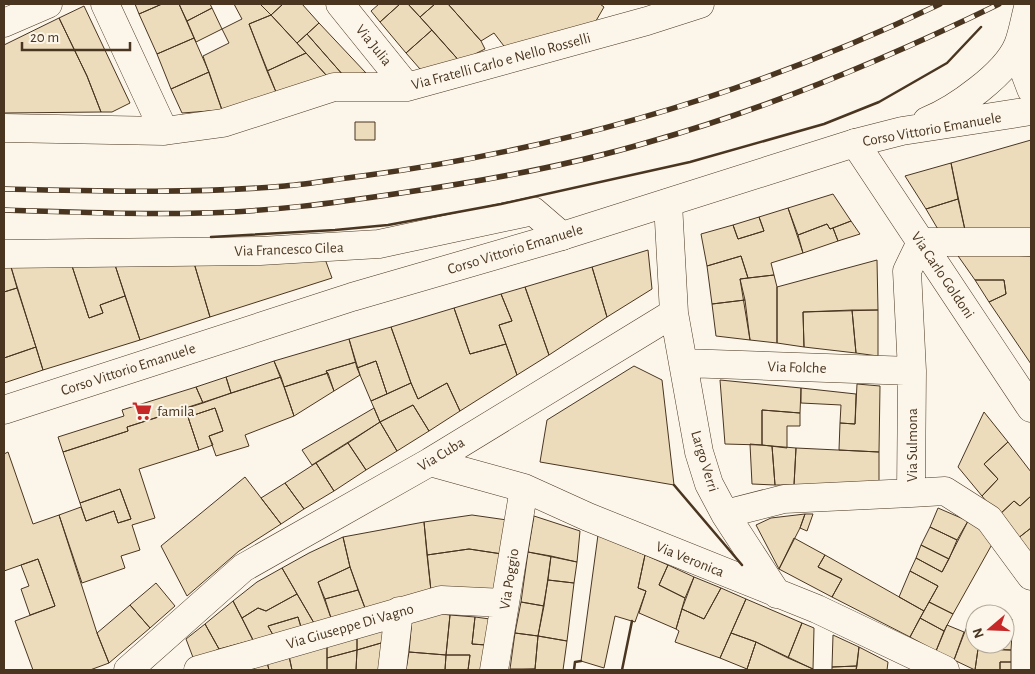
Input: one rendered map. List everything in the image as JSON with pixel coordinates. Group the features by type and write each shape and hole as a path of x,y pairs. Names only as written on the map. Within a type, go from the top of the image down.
{"street":[{"path":"4,23 48,4"},
{"path":"105,4 164,131"},
{"name":"Via Fratelli Carlo e Nello Rosselli","path":"4,128 164,131 222,123 334,87 407,87 640,12 700,4"},
{"path":"902,131 943,115 999,72 1018,46 1029,4"},
{"name":"Via Julia","path":"344,5 407,87"},
{"path":"1018,46 1031,89"},
{"name":"Corso Vittorio Emanuele","path":"4,410 352,297 562,236 855,142 902,131 1031,111"},
{"name":"Via Carlo Goldoni","path":"855,142 1031,408"},
{"path":"668,202 674,313"},
{"name":"Via Francesco Cilea","path":"4,254 260,251 379,244 533,211 562,236"},
{"path":"921,242 1031,242"},
{"name":"Via Sulmona","path":"725,514 784,499 912,493 912,371 907,271 921,242"},
{"name":"Largo Verri","path":"674,313 699,452 709,484 725,514 777,594"},
{"name":"Via Cuba","path":"128,670 243,568 430,462 674,313"},
{"name":"Via Folche","path":"683,363 912,371"},
{"name":"Via Veronica","path":"430,462 524,488 588,517 817,609 939,668"},
{"name":"Via Poggio","path":"494,670 524,488"},
{"path":"912,493 946,491 989,519 1031,576"},
{"name":"Via Giuseppe Di Vagno","path":"198,670 441,600 505,603"},
{"path":"392,670 399,611"}],"building":[{"path":"135,4 162,4 139,14"},
{"path":"162,4 179,4 194,38 157,54 139,14"},
{"path":"179,4 210,4 212,8 187,21"},
{"path":"234,4 260,4 271,15 249,24 276,92 222,110 203,56 229,43 222,29 242,19"},
{"path":"260,4 283,4 271,15"},
{"path":"283,4 302,4 319,23 297,43 271,15"},
{"path":"379,4 400,4 380,22 371,11"},
{"path":"400,4 408,4 432,30 406,53 380,22"},
{"path":"408,4 435,4 420,17"},
{"path":"435,4 448,4 481,41 485,49 462,64 420,17"},
{"path":"448,4 600,4 604,7 593,26 510,54 494,33 481,41"},
{"path":"84,6 130,103 112,112 101,112 87,76 59,18"},
{"path":"212,8 222,29 196,42 187,21"},
{"path":"271,15 306,53 267,71 249,24"},
{"path":"59,18 87,76 101,112 4,113 4,45"},
{"path":"319,23 366,73 343,75 307,34"},
{"path":"432,30 462,64 420,69 406,53"},
{"path":"307,34 343,75 327,76 297,43"},
{"path":"194,38 209,72 171,89 157,54"},
{"path":"306,53 327,76 276,92 267,71"},
{"path":"209,72 222,110 182,113 171,89"},
{"path":"355,122 375,122 375,140 355,140"},
{"path":"1031,140 1031,230 965,230 951,163"},
{"path":"951,163 958,199 926,209 905,176"},
{"path":"833,194 851,221 830,229 827,224 798,235 788,208"},
{"path":"958,199 965,230 939,231 926,209"},
{"path":"788,208 803,253 771,263 774,275 748,278 741,256 707,266 701,234 733,225 738,239 764,231 759,217"},
{"path":"759,217 764,231 738,239 733,225"},
{"path":"851,221 860,234 838,241 833,228"},
{"path":"827,224 830,229 833,228 838,241 803,253 798,235"},
{"path":"648,250 652,289 607,317 592,267"},
{"path":"956,253 1031,256 1031,364 989,302 1006,294 1004,280 975,280"},
{"path":"741,256 748,278 740,279 745,300 712,304 707,266"},
{"path":"325,259 332,278 210,317 194,263"},
{"path":"877,260 878,310 803,312 804,347 777,343 777,287"},
{"path":"194,263 210,317 140,340 115,265"},
{"path":"115,265 125,296 100,305 103,313 89,318 72,266"},
{"path":"72,266 89,318 103,313 100,305 125,296 140,340 43,370 11,267"},
{"path":"4,267 11,267 17,288 4,292"},
{"path":"592,267 607,317 549,355 525,287"},
{"path":"774,275 777,287 777,343 750,340 740,279"},
{"path":"975,280 1004,280 1006,294 989,302"},
{"path":"525,287 549,355 517,375 499,325 512,321 501,294"},
{"path":"17,288 36,347 4,358 4,292"},
{"path":"501,294 512,321 499,325 506,344 470,354 454,308"},
{"path":"745,300 750,340 716,336 712,304"},
{"path":"454,308 470,354 506,344 517,375 460,411 447,383 418,399 391,327"},
{"path":"852,310 878,310 878,356 856,353"},
{"path":"852,310 856,353 804,347 803,312"},
{"path":"391,327 411,383 387,394 376,361 357,368 349,339"},
{"path":"349,339 356,362 284,387 274,361"},
{"path":"36,347 43,370 4,383 4,358"},
{"path":"274,361 281,377 231,393 226,377"},
{"path":"376,361 387,394 371,401 357,368"},
{"path":"356,362 360,375 334,391 326,371"},
{"path":"634,366 662,380 674,485 540,462 547,420"},
{"path":"328,373 334,391 294,416 284,387"},
{"path":"226,377 231,393 203,403 196,387"},
{"path":"281,377 294,416 245,435 249,446 216,456 209,436 223,431 215,408 188,417 199,450 139,469 155,518 132,525 140,550 121,556 125,568 82,583 59,515 81,507 86,521 114,511 118,523 131,519 120,489 80,503 63,452 128,431 127,427"},
{"path":"720,380 801,388 800,413 762,410 762,445 725,444"},
{"path":"411,383 418,399 447,383 460,411 429,431 413,405 380,422 371,401"},
{"path":"857,384 880,386 879,452 839,450 840,423 855,424"},
{"path":"196,387 203,403 127,427 128,431 63,452 58,437 124,416 122,410"},
{"path":"801,388 856,394 855,424 840,423 841,405 801,403"},
{"path":"413,405 429,431 397,451 380,422"},
{"path":"215,408 223,431 209,436 213,445 199,450 188,417"},
{"path":"374,408 380,422 312,465 302,450"},
{"path":"762,410 800,413 800,426 787,426 787,448 762,445"},
{"path":"984,412 1008,442 984,464 998,479 982,496 958,467"},
{"path":"380,422 397,451 366,470 348,443"},
{"path":"1008,442 1031,472 1031,496 1020,506 1014,501 998,516 982,496 998,479 984,464"},
{"path":"348,443 366,470 334,491 316,463"},
{"path":"750,444 772,446 775,485 752,484"},
{"path":"772,446 796,448 794,485 775,485"},
{"path":"796,448 879,452 879,486 794,485"},
{"path":"8,452 33,524 59,515 97,633 109,663 90,670 33,670 15,621 55,606 38,559 4,571 4,454"},
{"path":"316,463 334,491 304,509 285,483"},
{"path":"245,477 281,524 239,551 187,596 161,546"},
{"path":"285,483 304,509 281,524 261,498"},
{"path":"120,489 131,519 118,523 114,511 86,521 80,503"},
{"path":"1031,496 1031,528 1017,539 998,516 1014,501 1020,506"},
{"path":"938,508 968,521 957,540 930,527"},
{"path":"805,514 813,514 807,531 800,528"},
{"path":"805,514 779,569 756,525 771,518"},
{"path":"472,515 507,520 502,554 469,549 427,555 424,522"},
{"path":"534,516 580,531 577,562 528,552"},
{"path":"968,521 995,539 953,614 929,602 938,586 910,571 916,558 942,572"},
{"path":"424,522 431,591 365,608 350,567 343,537"},
{"path":"930,527 957,540 949,559 921,545"},
{"path":"1031,528 1031,556 1017,539"},
{"path":"598,535 645,555 638,588 646,591 635,622 615,616 604,668 581,661"},
{"path":"343,537 350,567 318,582 331,618 314,623 282,568"},
{"path":"794,538 825,555 818,567 842,579 832,597 779,569"},
{"path":"921,545 949,559 942,572 916,558"},
{"path":"469,549 502,554 495,593 431,591 427,555"},
{"path":"528,552 551,556 544,606 521,602"},
{"path":"645,555 668,565 659,585 685,598 676,629 639,613 646,591 638,588"},
{"path":"825,555 924,611 910,637 832,597 842,579 818,567"},
{"path":"551,556 577,562 574,583 548,580"},
{"path":"38,559 55,606 30,615 21,589 29,586 21,565"},
{"path":"668,565 694,577 685,598 659,585"},
{"path":"350,567 358,590 325,599 318,582"},
{"path":"282,568 297,594 266,611 258,608 242,618 233,601 257,582"},
{"path":"910,571 938,586 924,611 899,597"},
{"path":"694,577 721,588 704,619 682,609"},
{"path":"548,580 574,583 567,641 538,636"},
{"path":"156,583 175,606 150,628 130,605"},
{"path":"721,588 746,599 720,658 675,642 679,631 676,629 682,609 704,619"},
{"path":"358,590 365,608 331,618 325,599"},
{"path":"297,594 314,623 301,627 298,617 268,626 273,635 253,640 242,618 258,608 266,611"},
{"path":"746,599 802,623 788,658 756,642 731,633"},
{"path":"233,601 253,640 219,649 205,624"},
{"path":"521,602 544,606 538,636 515,633"},
{"path":"929,602 953,614 944,631 920,618"},
{"path":"130,605 150,628 109,663 97,633"},
{"path":"434,613 450,615 446,655 409,652 412,619"},
{"path":"450,615 475,617 472,644 486,645 483,670 468,670 470,655 446,655"},
{"path":"298,617 301,627 273,635 268,626"},
{"path":"475,617 490,619 486,645 472,644"},
{"path":"920,618 944,631 936,651 910,637"},
{"path":"802,623 814,628 813,669 788,658"},
{"path":"205,624 219,649 194,660 186,639"},
{"path":"947,625 964,632 954,660 936,651"},
{"path":"390,626 388,641 357,650 357,635"},
{"path":"965,631 965,654 977,654 975,670 954,660"},
{"path":"515,633 538,636 535,669 510,669"},
{"path":"731,633 756,642 747,669 720,658"},
{"path":"357,635 357,650 327,658 327,644"},
{"path":"833,635 859,647 857,666 832,667"},
{"path":"538,636 567,641 563,670 510,670 535,669"},
{"path":"388,641 385,670 356,670 357,650"},
{"path":"756,642 813,669 813,670 747,669"},
{"path":"327,644 327,670 292,670 289,656"},
{"path":"859,647 888,662 887,670 856,670"},
{"path":"357,650 356,670 327,670 327,658"},
{"path":"409,652 446,655 445,670 406,670"},
{"path":"977,654 1011,654 1011,662 1000,662 1000,670 975,670"},
{"path":"446,655 470,655 468,670 445,670"},
{"path":"289,656 292,670 269,670 267,662"},
{"path":"267,662 269,670 251,670 250,668"},
{"path":"1000,662 1011,662 1011,670 1000,670"},
{"path":"857,666 856,670 832,670 832,667"}],"railway":[{"path":"4,189 109,191 250,189 362,176 512,150 586,133 730,90 871,36 940,4"},
{"path":"4,210 151,214 250,211 376,197 526,172 618,151 739,114 871,63 999,4"}],"wall":[{"path":"211,237 388,225 501,204 690,162 824,124 879,102 947,63 981,27"},
{"path":"674,485 742,565"},
{"path":"622,670 632,621"},
{"path":"574,670 575,662 581,661"}],"place":[{"name":"famila","path":"142,411"}]}
